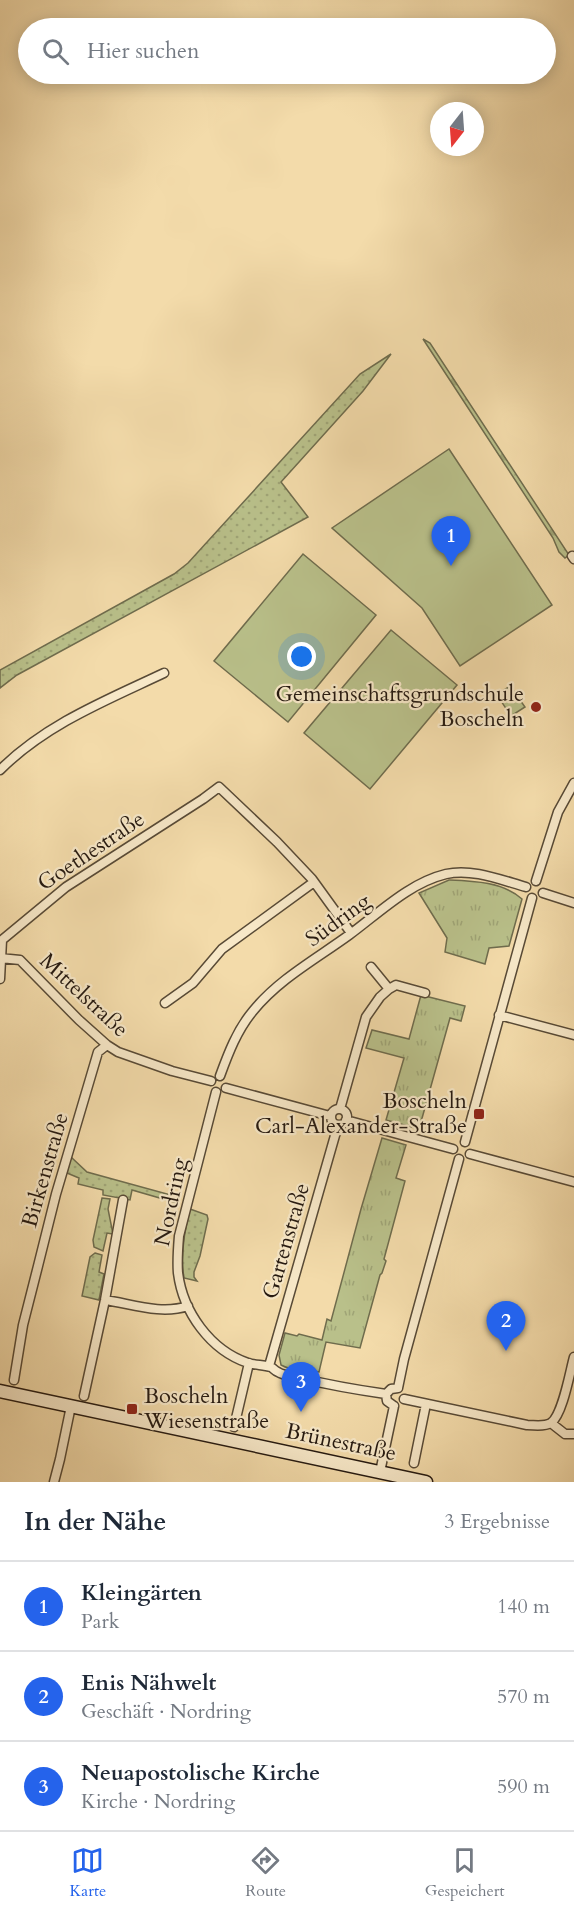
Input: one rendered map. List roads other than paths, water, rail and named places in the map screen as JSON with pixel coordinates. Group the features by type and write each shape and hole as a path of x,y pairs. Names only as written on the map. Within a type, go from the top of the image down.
{"street":[{"path":"0,770 12,758 67,719 119,692 164,673"},
{"path":"536,881 558,812 574,783"},
{"name":"Goethestraße","path":"0,979 2,940 66,886 219,787 277,842 314,882"},
{"name":"Südring","path":"220,1076 244,1023 261,1001 284,981 410,890 446,874 472,873 526,887"},
{"path":"532,898 526,892 526,887 530,882 536,881 541,884 543,893"},
{"path":"165,1003 193,983 222,949 314,882 351,933"},
{"path":"532,898 543,893"},
{"path":"543,893 574,903"},
{"path":"465,1142 532,898"},
{"name":"Mittelstraße","path":"0,958 20,960 62,1004 106,1045 117,1052 152,1065 211,1081"},
{"path":"371,967 390,989"},
{"path":"340,1109 366,1017 381,996 396,985 425,993"},
{"path":"499,1015 574,1035"},
{"name":"Birkenstraße","path":"14,1380 23,1325 56,1194 98,1052 106,1045"},
{"path":"220,1076 225,1081 226,1088 222,1092 216,1092 210,1086 211,1081 220,1076"},
{"path":"226,1088 330,1116"},
{"name":"Nordring","path":"216,1092 179,1236 178,1272 182,1293 188,1306 203,1332 215,1344 229,1354 249,1363 269,1366 278,1372 294,1376 386,1394"},
{"path":"340,1109 346,1113 346,1120 343,1124 338,1125 332,1122 330,1116 334,1110 340,1109"},
{"path":"346,1120 453,1149"},
{"name":"Gartenstraße","path":"269,1366 338,1125"},
{"path":"465,1142 470,1147 470,1154 466,1159 459,1159 454,1155 453,1149 458,1143 465,1142"},
{"path":"470,1154 574,1182"},
{"path":"398,1389 459,1159"},
{"path":"84,1396 105,1300 123,1200"},
{"path":"105,1300 165,1311 188,1306"},
{"path":"404,1399 528,1425 545,1425 555,1419 561,1405 574,1357"},
{"path":"234,1427 249,1363"},
{"path":"391,1389 398,1389 403,1392 404,1399 402,1404 394,1407 388,1403 386,1394 391,1389"},
{"name":"Brünestraße","path":"0,1391 426,1482"},
{"path":"414,1463 426,1404"},
{"path":"54,1482 70,1406"},
{"path":"380,1472 394,1407"},
{"path":"551,1423 565,1434 574,1434"}],"place":[{"name":"Kleingärten","path":"451,566"},
{"name":"Gemeinschaftsgrundschule Boscheln","path":"536,707"},
{"name":"Boscheln Carl-Alexander-Straße","path":"479,1114"},
{"name":"Enis Nähwelt","path":"506,1351"},
{"name":"Boscheln Wiesenstraße","path":"132,1409"},
{"name":"Neuapostolische Kirche","path":"301,1412"}]}
